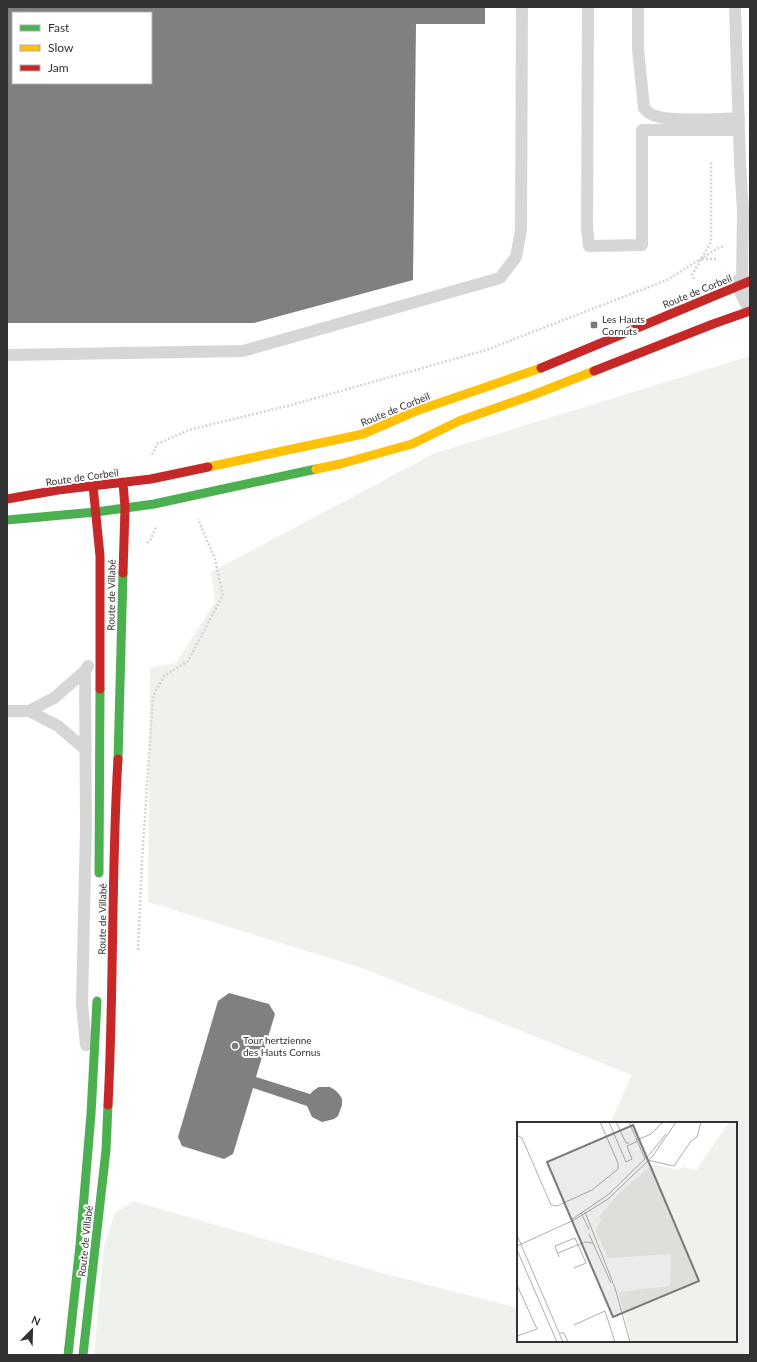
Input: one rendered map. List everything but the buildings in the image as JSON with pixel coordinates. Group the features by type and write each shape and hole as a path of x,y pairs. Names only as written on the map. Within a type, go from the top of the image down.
{"street":[{"name":"Route de Corbeil","path":"7,499 58,490 151,479 362,434 416,411 531,372 747,289"},
{"path":"7,520 96,512 154,504 340,464 412,444 459,421 533,395 713,324 750,311"},
{"name":"Route de Villabé","path":"83,1355 106,1142 111,1048 115,806 119,745 125,508 123,482"},
{"name":"Route de Villabé","path":"93,486 100,556 99,881"},
{"name":"Route de Villabé","path":"68,1355 80,1245 91,1114 98,990"}],"lane":[{"path":"7,355 243,351 500,278 516,257 521,230 522,7"},
{"path":"588,7 589,246 642,245 642,130 742,124"},
{"path":"638,7 638,49 644,108 650,114 666,118 742,124"},
{"path":"735,7 742,124 743,211 747,289"},
{"path":"743,211 750,221"},
{"path":"29,711 54,698 85,671 100,639"},
{"path":"85,671 86,828 82,1004 91,1114"},
{"path":"7,711 29,711 58,726 86,750"}],"path":[{"path":"696,286 692,275 711,242 711,162"},
{"path":"151,479 150,460 157,444 189,430 292,404 486,350 667,280 718,248"},
{"path":"701,259 717,259"},
{"path":"138,954 142,861 153,696 164,676 188,661 223,595 216,559 197,518"}],"shaded area":[{"path":"750,356 750,1355 94,1355 104,1246 115,1213 133,1201 386,1274 517,1308 517,1342 737,1342 737,1122 610,1122 632,1075 362,968 148,902 150,668 176,663 215,602 211,572 435,453"}],"traffic: fast":[{"path":"7,520 96,512 154,504 316,469"},
{"path":"118,759 123,573"},
{"path":"99,873 100,689"},
{"path":"68,1355 80,1245 91,1114 97,1001"},
{"path":"83,1355 106,1150 108,1105"}],"traffic: slow":[{"path":"208,467 363,434 416,411 541,368"},
{"path":"316,469 340,464 412,444 459,421 533,395 594,371"}],"traffic: jam":[{"path":"541,368 750,281"},
{"path":"594,371 750,311"},
{"path":"7,499 58,490 151,479 208,467"},
{"path":"123,482 125,508 123,573"},
{"path":"93,486 100,556 100,689"},
{"path":"108,1105 114,845 118,759"}],"place":[{"name":"Les Hauts Cornuts","path":"594,325"},
{"name":"Tour hertzienne des Hauts Cornus","path":"235,1046"}]}
